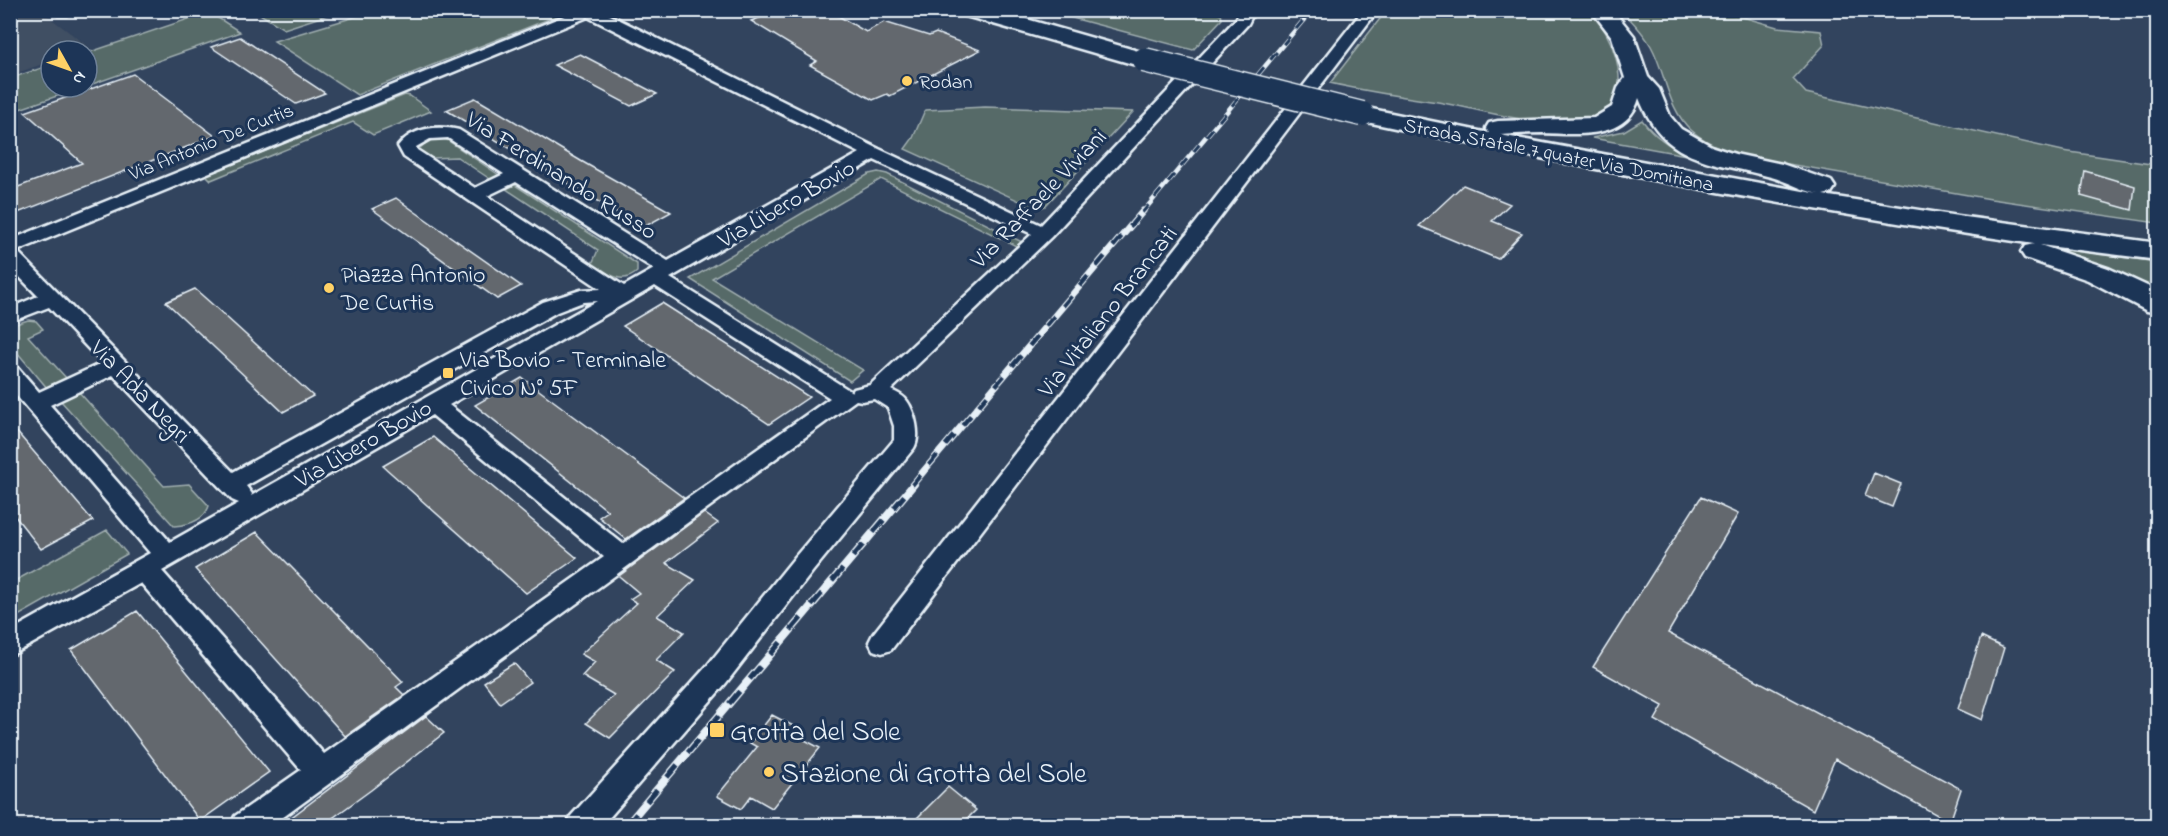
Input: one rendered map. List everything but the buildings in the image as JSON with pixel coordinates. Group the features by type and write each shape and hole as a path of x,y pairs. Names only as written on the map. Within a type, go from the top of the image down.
{"highway":[{"name":"Strada Statale 7 quater Via Domitiana","path":"970,10 1549,154 1939,223 2157,252"},
{"name":"Strada Statale 7 quater Via Domitiana","path":"1018,10 1149,55"},
{"path":"1601,10 1623,36 1637,79 1647,89 1659,118 1672,134 1729,160 1773,169 1822,187"},
{"path":"1498,128 1540,126 1581,128 1611,120 1622,110 1628,87 1637,79"},
{"name":"Strada Statale 7 quater Via Domitiana","path":"1366,108 1498,128 1610,151 1822,187 1969,210 2157,235"},
{"path":"1939,223 1991,242 2031,250 2078,265 2113,280 2157,304"}],"street":[{"name":"Via Raffaele Viviani","path":"877,391 1044,233 1243,21 1246,14 1244,10"},
{"name":"Via Vitaliano Brancati","path":"882,642 1371,10"},
{"path":"591,11 873,153 1044,233"},
{"name":"Via Antonio De Curtis","path":"10,247 591,11"},
{"name":"Via Ferdinando Russo","path":"624,295 410,153 407,150 410,142 432,133 453,134 846,398"},
{"name":"Via Libero Bovio","path":"10,645 873,153"},
{"path":"474,195 517,175"},
{"name":"Via Ada Negri","path":"10,255 252,507"},
{"path":"230,484 550,308 581,296 624,295"},
{"path":"10,316 52,298"},
{"path":"36,403 116,365"},
{"path":"10,373 36,403 156,562 321,772"},
{"path":"246,825 846,398 877,391 898,405 905,426 906,442 804,564 716,675 582,825"},
{"path":"432,403 622,557"}],"shaded area":[{"path":"10,11 41,11 78,39 39,39 39,65 11,75"}],"green space":[{"path":"378,10 569,11 357,95 274,41"},
{"path":"1589,10 1598,20 1611,44 1616,57 1619,84 1613,109 1593,117 1573,122 1529,120 1330,83 1386,11"},
{"path":"255,11 339,11 284,29"},
{"path":"1046,11 1213,11 1221,14 1222,19 1193,50"},
{"path":"1621,11 1722,11 1777,27 1821,31 1824,45 1793,79 1806,93 2063,151 2157,165 2157,223 1991,199 1759,159 1723,149 1698,136 1683,121 1672,101 1651,46"},
{"path":"209,12 240,32 99,82 99,49"},
{"path":"39,69 39,99 48,99 11,112 11,78"},
{"path":"405,95 431,111 373,135 353,122 211,180 206,175"},
{"path":"985,107 1133,112 1045,206 1037,209 905,149 913,138 925,110"},
{"path":"1642,120 1662,140 1686,155 1592,138 1624,131"},
{"path":"444,138 502,177 493,181 457,157 431,158 418,150 428,141"},
{"path":"878,172 887,174 1022,242 1016,246 881,179 712,278 863,370 850,381 690,279 869,174"},
{"path":"515,185 637,264 637,272 625,278 614,277 592,264 598,250 506,189"},
{"path":"2064,251 2157,262 2157,296"},
{"path":"28,320 36,321 43,329 28,336 68,380 48,389 11,345 10,326"},
{"path":"78,391 164,486 189,484 209,506 207,511 199,519 174,526 60,400"},
{"path":"107,530 127,554 11,620 11,583"}],"railway":[{"path":"1142,213 1312,10"},
{"path":"912,485 1143,211"},
{"path":"626,826 914,484"}],"place":[{"name":"Rodan","path":"907,81"},
{"name":"Piazza Antonio De Curtis","path":"329,288"},
{"name":"Via Bovio - Terminale Civico N° 5F","path":"448,373"},
{"name":"Grotta del Sole","path":"717,730"},
{"name":"Stazione di Grotta del Sole","path":"769,772"}]}
